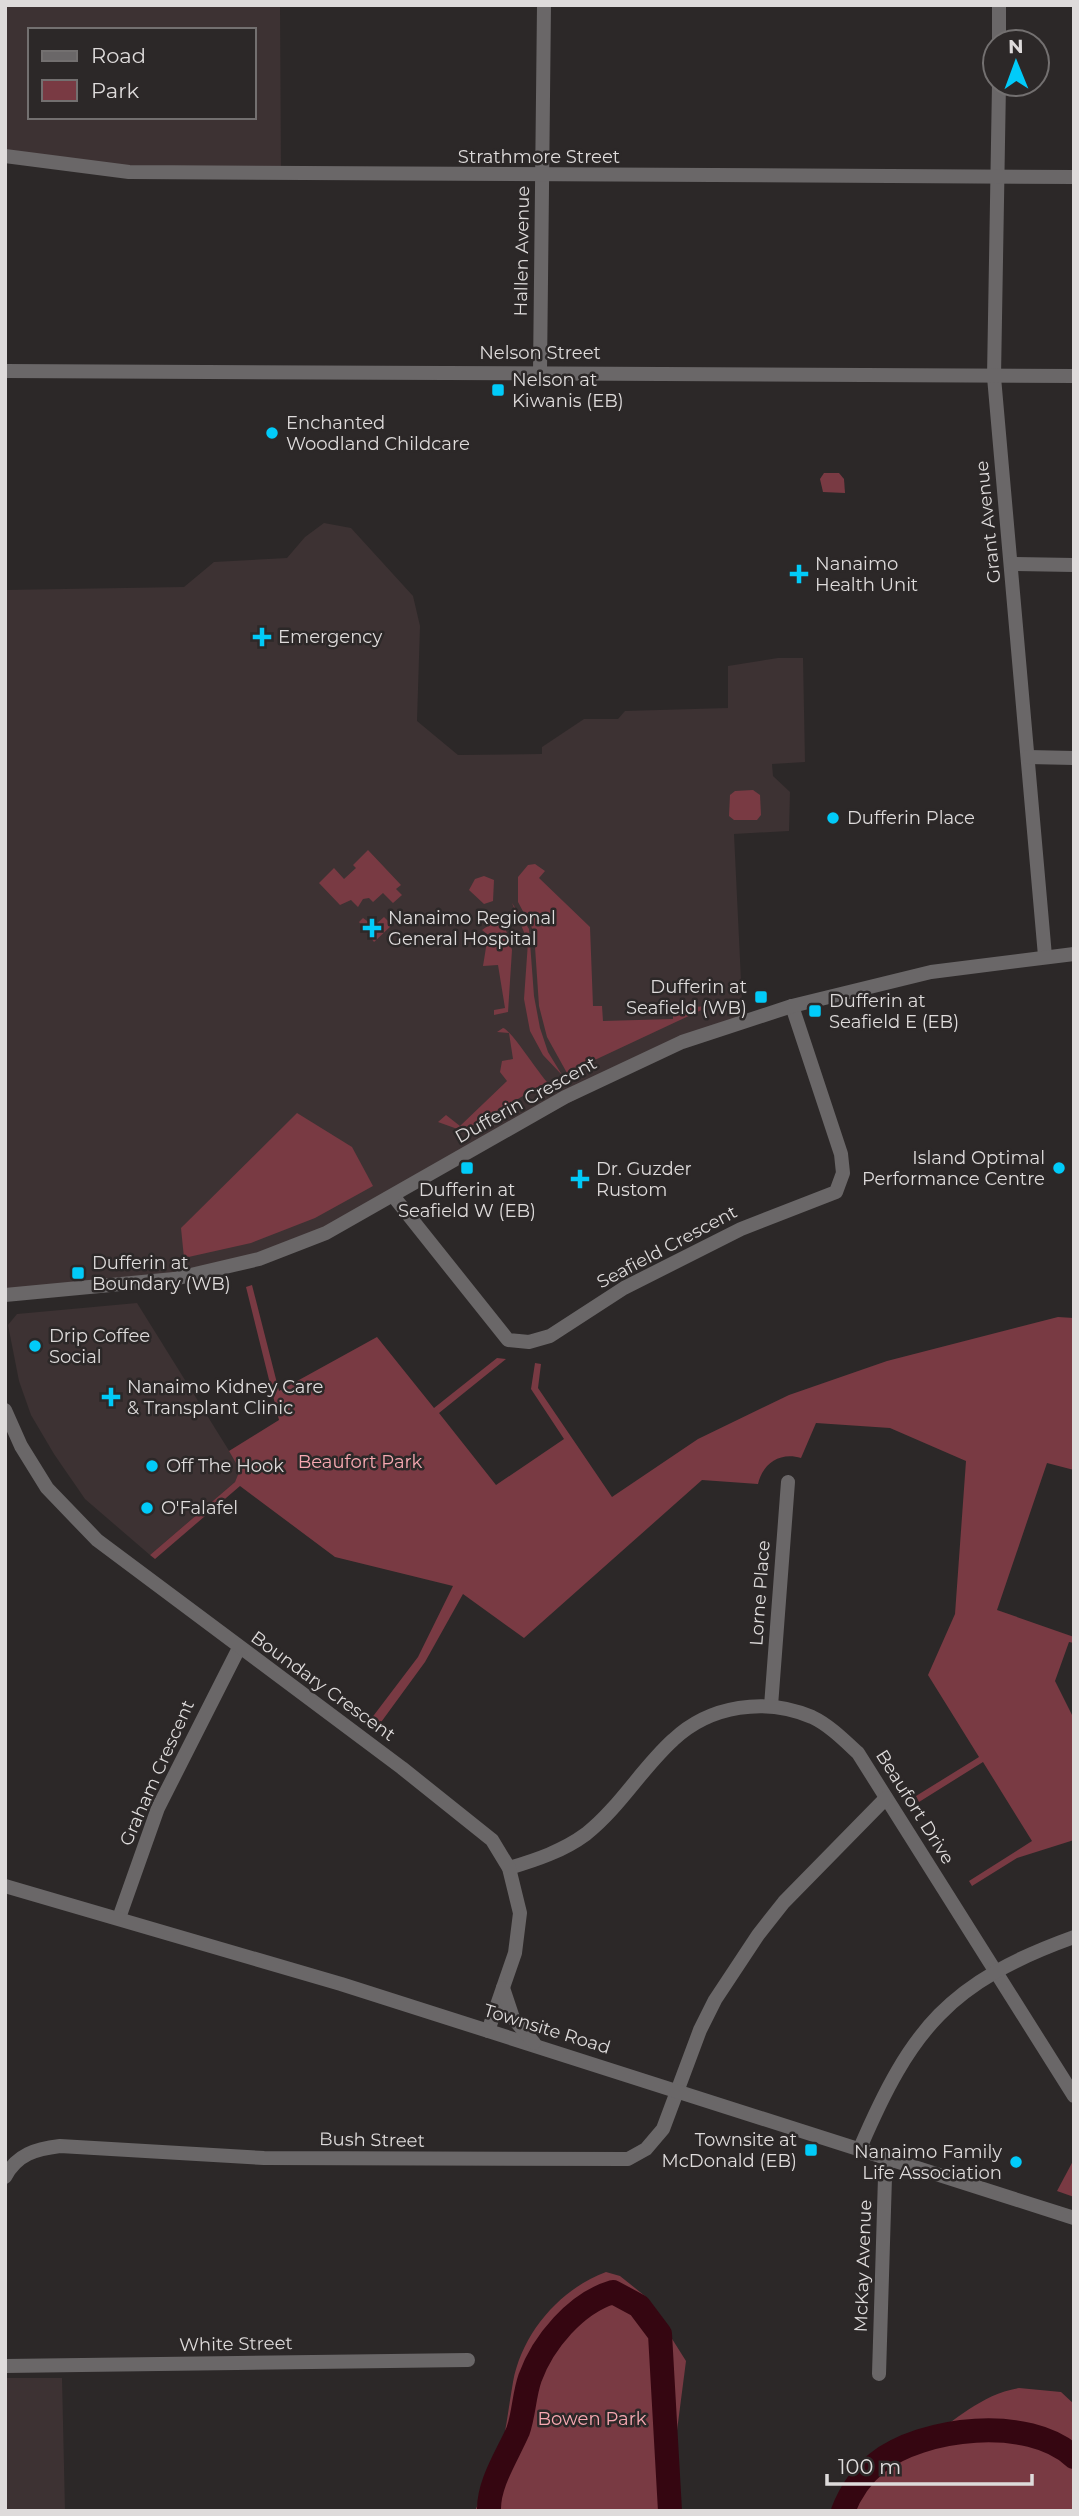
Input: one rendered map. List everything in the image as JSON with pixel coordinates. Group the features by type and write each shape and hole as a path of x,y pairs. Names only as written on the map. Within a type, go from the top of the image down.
{"street":[{"name":"Hallen Avenue","path":"540,372 544,5"},
{"path":"999,5 999,28"},
{"name":"Grant Avenue","path":"999,98 994,377 1045,956"},
{"name":"Strathmore Street","path":"5,156 129,172 1074,177"},
{"name":"Nelson Street","path":"5,371 1074,376"},
{"path":"1012,564 1074,565"},
{"path":"1028,757 1074,758"},
{"name":"Dufferin Crescent","path":"5,1296 174,1279 229,1268 301,1244 394,1197 565,1097 682,1042 792,1006 931,972 1074,954"},
{"name":"Seafield Crescent","path":"394,1197 508,1340 529,1342 550,1336 624,1288 741,1228 836,1192 843,1173 841,1154 792,1006"},
{"name":"Boundary Crescent","path":"5,1410 37,1474 79,1524 125,1563 479,1826 492,1840 509,1868 520,1913 519,1933 488,2031"},
{"name":"Lorne Place","path":"771,1706 788,1482"},
{"name":"Graham Crescent","path":"119,1919 158,1808 239,1648"},
{"name":"Beaufort Drive","path":"509,1868 554,1853 589,1832 674,1738 692,1725 730,1709 771,1706 814,1718 834,1731 858,1753 1074,2096"},
{"name":"Bush Street","path":"5,2177 18,2159 27,2153 60,2146 238,2157 616,2161 637,2155 660,2135 715,2000 751,1945 783,1902 886,1798"},
{"name":"Townsite Road","path":"5,1886 341,1984 677,2089 1074,2218"},
{"path":"860,2148 900,2063 936,2016 994,1971 1074,1937"},
{"path":"502,1988 513,2018 537,2046"},
{"name":"McKay Avenue","path":"879,2374 885,2177 889,2159"},
{"name":"White Street","path":"5,2367 468,2360"}],"shaded area":[{"path":"5,5 280,5 281,172 130,171 5,153"},
{"name":"Nanaimo Regional General Hospital","path":"324,523 351,528 413,596 420,626 417,721 458,755 542,754 542,747 584,719 618,719 625,711 728,708 728,666 778,658 803,658 805,762 772,764 773,776 790,792 789,831 734,834 743,1022 682,1042 394,1197 229,1268 5,1295 5,590 184,587 214,562 287,558 305,537"},
{"path":"137,1303 241,1470 235,1482 150,1555 85,1499 54,1454 31,1415 19,1381 8,1325 17,1314"},
{"path":"5,2378 62,2378 65,2511 5,2511"}],"green space":[{"path":"824,473 839,473 844,479 845,493 823,492 820,479"},
{"path":"753,790 760,795 761,815 757,820 734,820 729,816 730,795 735,791"},
{"path":"368,850 401,885 396,889 402,895 393,903 383,893 373,902 369,898 363,899 358,907 351,900 340,905 319,883 334,868 344,879 356,868 353,865"},
{"path":"535,864 545,871 539,878 590,927 593,1006 602,1006 603,1021 673,1019 673,1008 710,1006 567,1073 547,1037 539,1006 534,932 518,902 518,877 528,865"},
{"path":"484,876 494,880 493,901 484,904 469,890 475,879"},
{"path":"512,903 529,929 534,996 540,1028 548,1052 562,1075 543,1055 530,1031 524,999 528,942"},
{"path":"384,917 392,925 374,942 359,922 363,918 374,926"},
{"path":"492,923 505,927 512,950 508,1012 494,1015 494,1010 505,1008 498,965 483,966 488,935 482,930"},
{"path":"503,1028 507,1030 512,1036 547,1082 463,1131 438,1122 446,1115 460,1126 507,1081 500,1072 502,1061 513,1059 509,1033 497,1032"},
{"path":"297,1113 352,1147 373,1186 315,1218 251,1243 184,1258 181,1228"},
{"name":"Beaufort Park","path":"252,1285 279,1391 377,1337 434,1408 497,1358 506,1359 439,1413 496,1485 564,1439 531,1389 535,1363 541,1364 538,1388 612,1497 698,1439 789,1395 887,1361 1058,1317 1074,1318 1074,1470 1047,1463 997,1610 1074,1637 1074,1643 1069,1642 1055,1681 1074,1719 1074,1840 1017,1858 972,1886 969,1881 1032,1841 983,1762 919,1802 916,1796 979,1757 928,1675 955,1614 966,1461 890,1428 816,1423 801,1458 786,1457 774,1461 764,1470 758,1484 702,1480 524,1638 463,1594 425,1662 379,1725 371,1719 418,1657 453,1586 335,1557 240,1486 155,1559 150,1555 235,1482 240,1470 229,1451 279,1420 246,1287"},
{"path":"1074,2161 1074,2197 1057,2191"},
{"name":"Bowen Park","path":"606,2272 620,2276 645,2296 686,2361 675,2446 681,2511 475,2511 500,2455 513,2382 518,2364 534,2330 573,2289"},
{"path":"1019,2388 1061,2392 1074,2404 1074,2511 831,2511 863,2479 887,2462 981,2402"}],"waterway":[{"path":"489,2511 495,2480 518,2431 530,2378 543,2351 574,2315 599,2297 613,2292 639,2306 660,2334 670,2511"},
{"path":"843,2511 857,2485 877,2463 920,2441 947,2434 1004,2431 1031,2435 1054,2444 1074,2457"}],"place":[{"name":"Nelson at Kiwanis (EB)","path":"498,390"},
{"name":"Enchanted Woodland Childcare","path":"272,433"},
{"name":"Nanaimo Health Unit","path":"799,574"},
{"name":"Emergency","path":"262,637"},
{"name":"Dufferin Place","path":"833,818"},
{"name":"Nanaimo Regional General Hospital","path":"372,928"},
{"name":"Dufferin at Seafield (WB)","path":"761,997"},
{"name":"Dufferin at Seafield E (EB)","path":"815,1011"},
{"name":"Dufferin at Seafield W (EB)","path":"467,1168"},
{"name":"Island Optimal Performance Centre","path":"1059,1168"},
{"name":"Dr. Guzder Rustom","path":"580,1179"},
{"name":"Dufferin at Boundary (WB)","path":"78,1273"},
{"name":"Drip Coffee Social","path":"35,1346"},
{"name":"Nanaimo Kidney Care & Transplant Clinic","path":"111,1397"},
{"name":"Off The Hook","path":"152,1466"},
{"name":"O'Falafel","path":"147,1508"},
{"name":"Townsite at McDonald (EB)","path":"811,2150"},
{"name":"Nanaimo Family Life Association","path":"1016,2162"}]}
